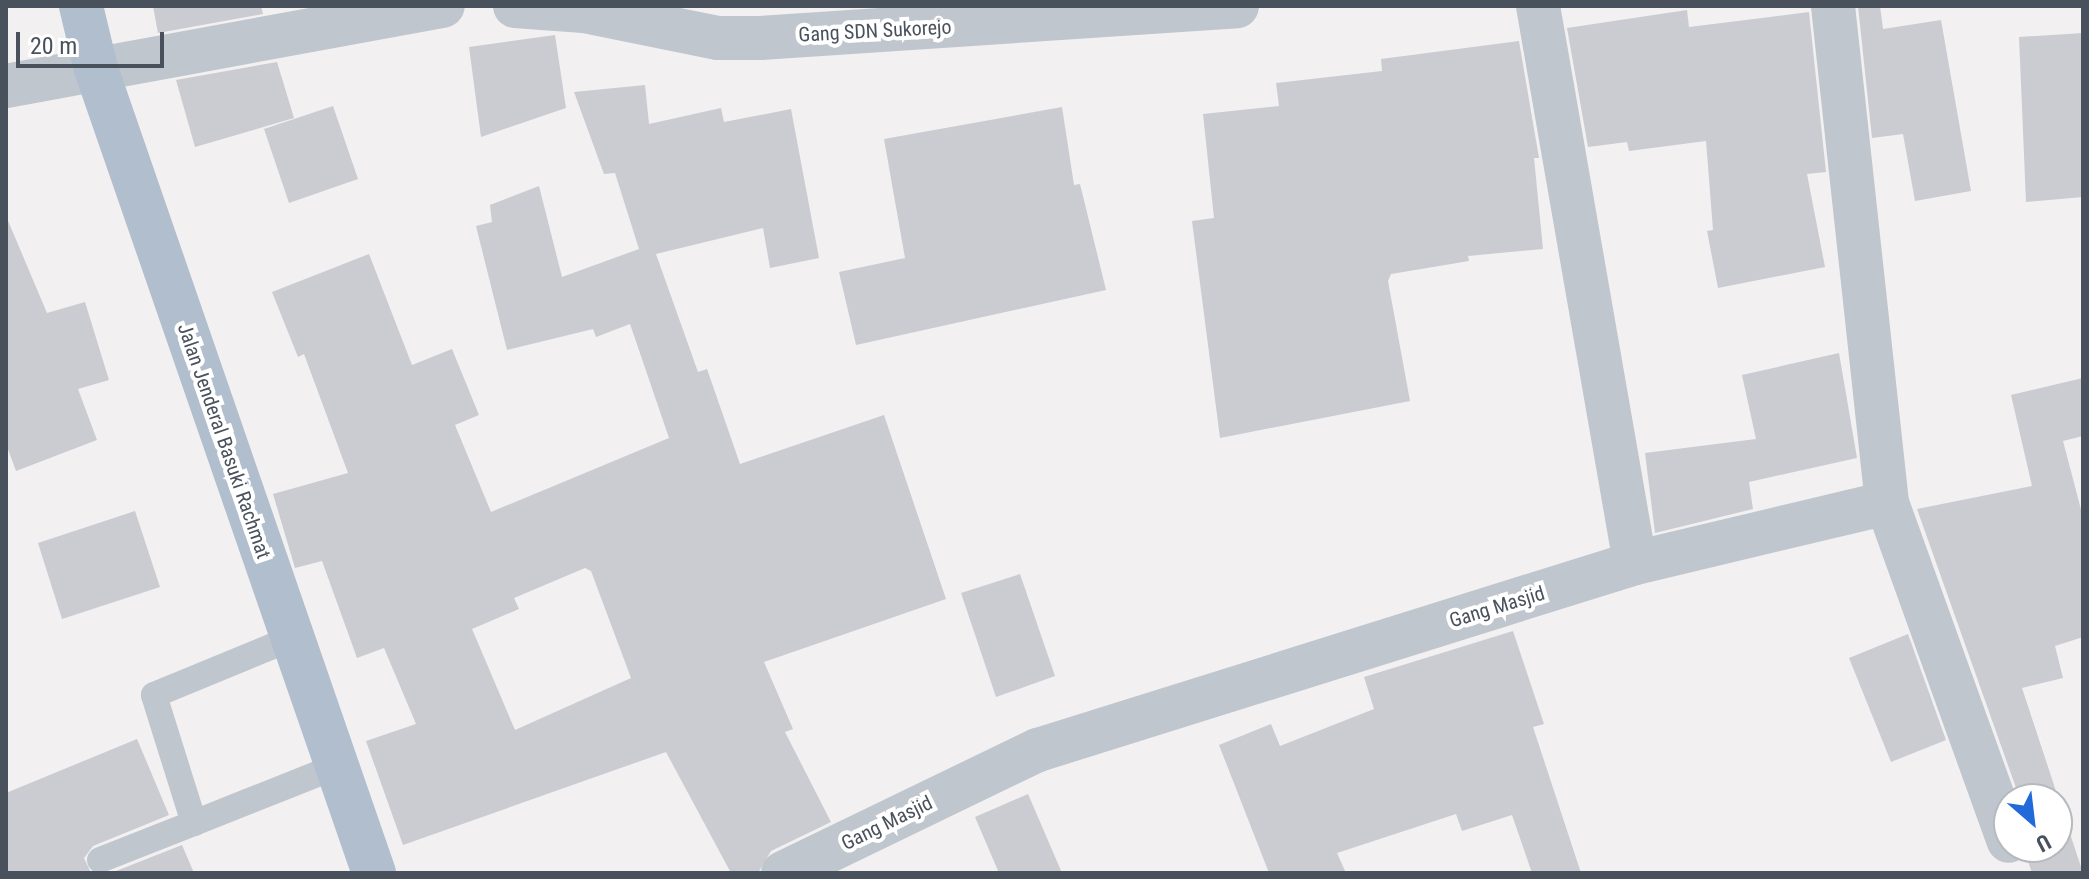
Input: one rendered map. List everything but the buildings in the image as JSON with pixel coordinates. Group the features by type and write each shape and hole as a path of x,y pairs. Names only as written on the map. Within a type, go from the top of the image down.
{"main road":[{"name":"Jalan Jenderal Basuki Rachmat","path":"81,6 96,69 374,873"}],"street":[{"path":"6,86 443,6"},
{"name":"Gang SDN Sukorejo","path":"515,6 584,11 718,38 898,18 1237,6"},
{"path":"1538,6 1635,563"},
{"path":"1833,6 1887,503 1993,797"},
{"name":"Gang Masjid","path":"783,873 1038,750 1635,563 1887,503"}],"lane":[{"path":"194,823 154,695 292,638"},
{"path":"100,860 337,766"}]}
